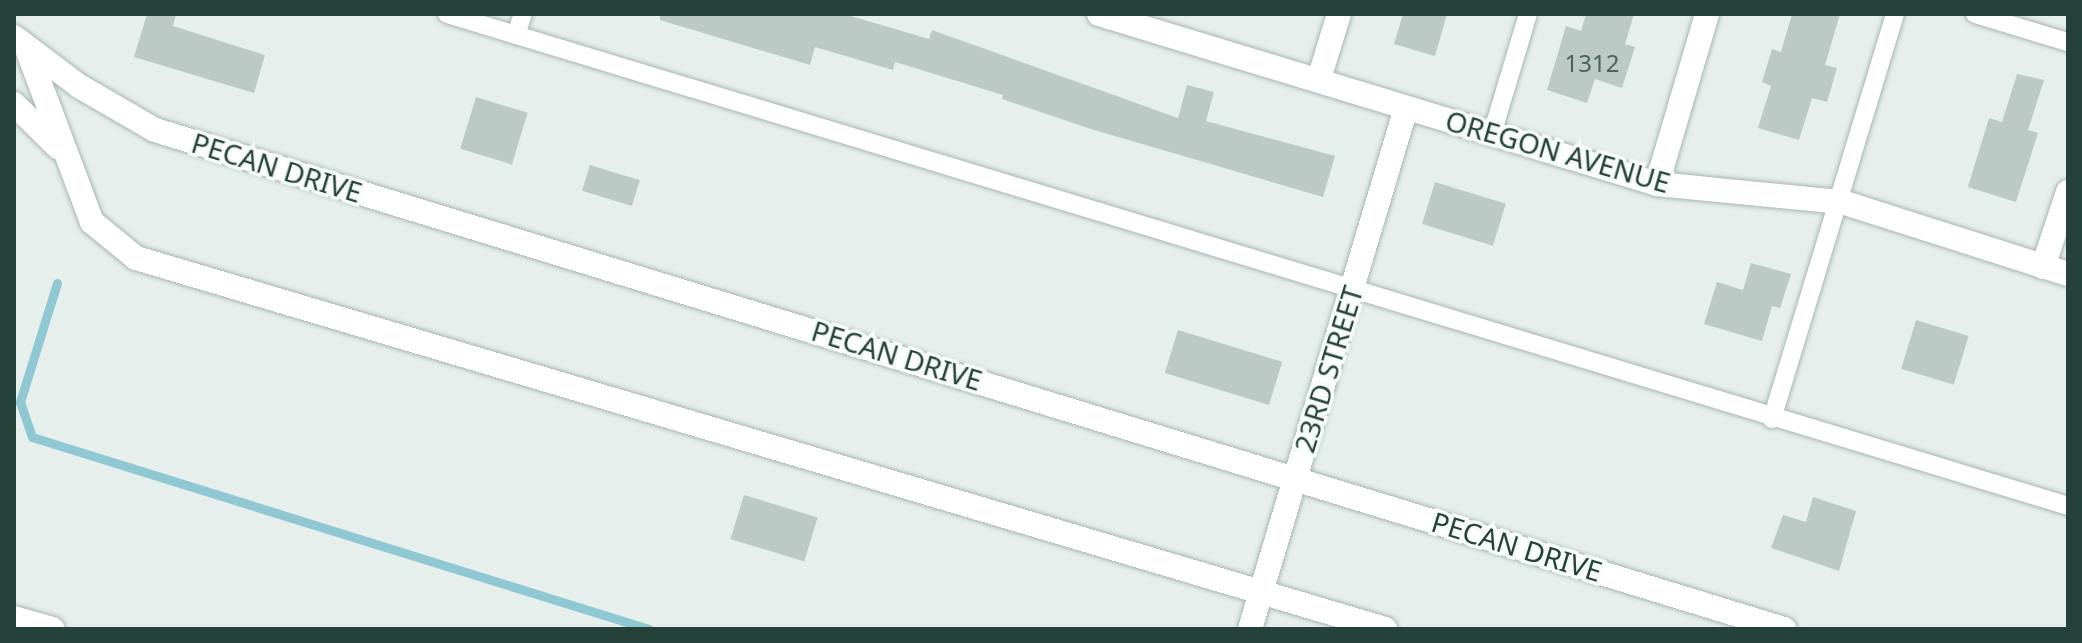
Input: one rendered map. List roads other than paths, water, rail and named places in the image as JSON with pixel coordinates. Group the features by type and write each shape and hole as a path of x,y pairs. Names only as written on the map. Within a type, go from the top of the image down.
{"main road":[{"name":"OREGON AVENUE","path":"1099,14 1657,184 1842,202 2068,274"},
{"path":"1319,79 1339,14"},
{"path":"1657,184 1707,14"},
{"name":"PECAN DRIVE","path":"20,43 92,222 136,258 1385,629"},
{"name":"PECAN DRIVE","path":"20,43 155,130 1296,477 1784,629"},
{"path":"14,104 63,152"},
{"name":"23RD STREET","path":"1250,629 1406,108"},
{"path":"2043,267 2068,192"},
{"path":"14,618 52,629"}],"lane":[{"path":"447,14 1772,419 2068,506"},
{"path":"516,35 523,14"},
{"path":"1492,134 1528,14"},
{"path":"1772,419 1842,202 1895,14"},
{"path":"1975,14 2068,42"}],"waterway":[{"path":"57,283 20,402 32,437 649,629"}]}
